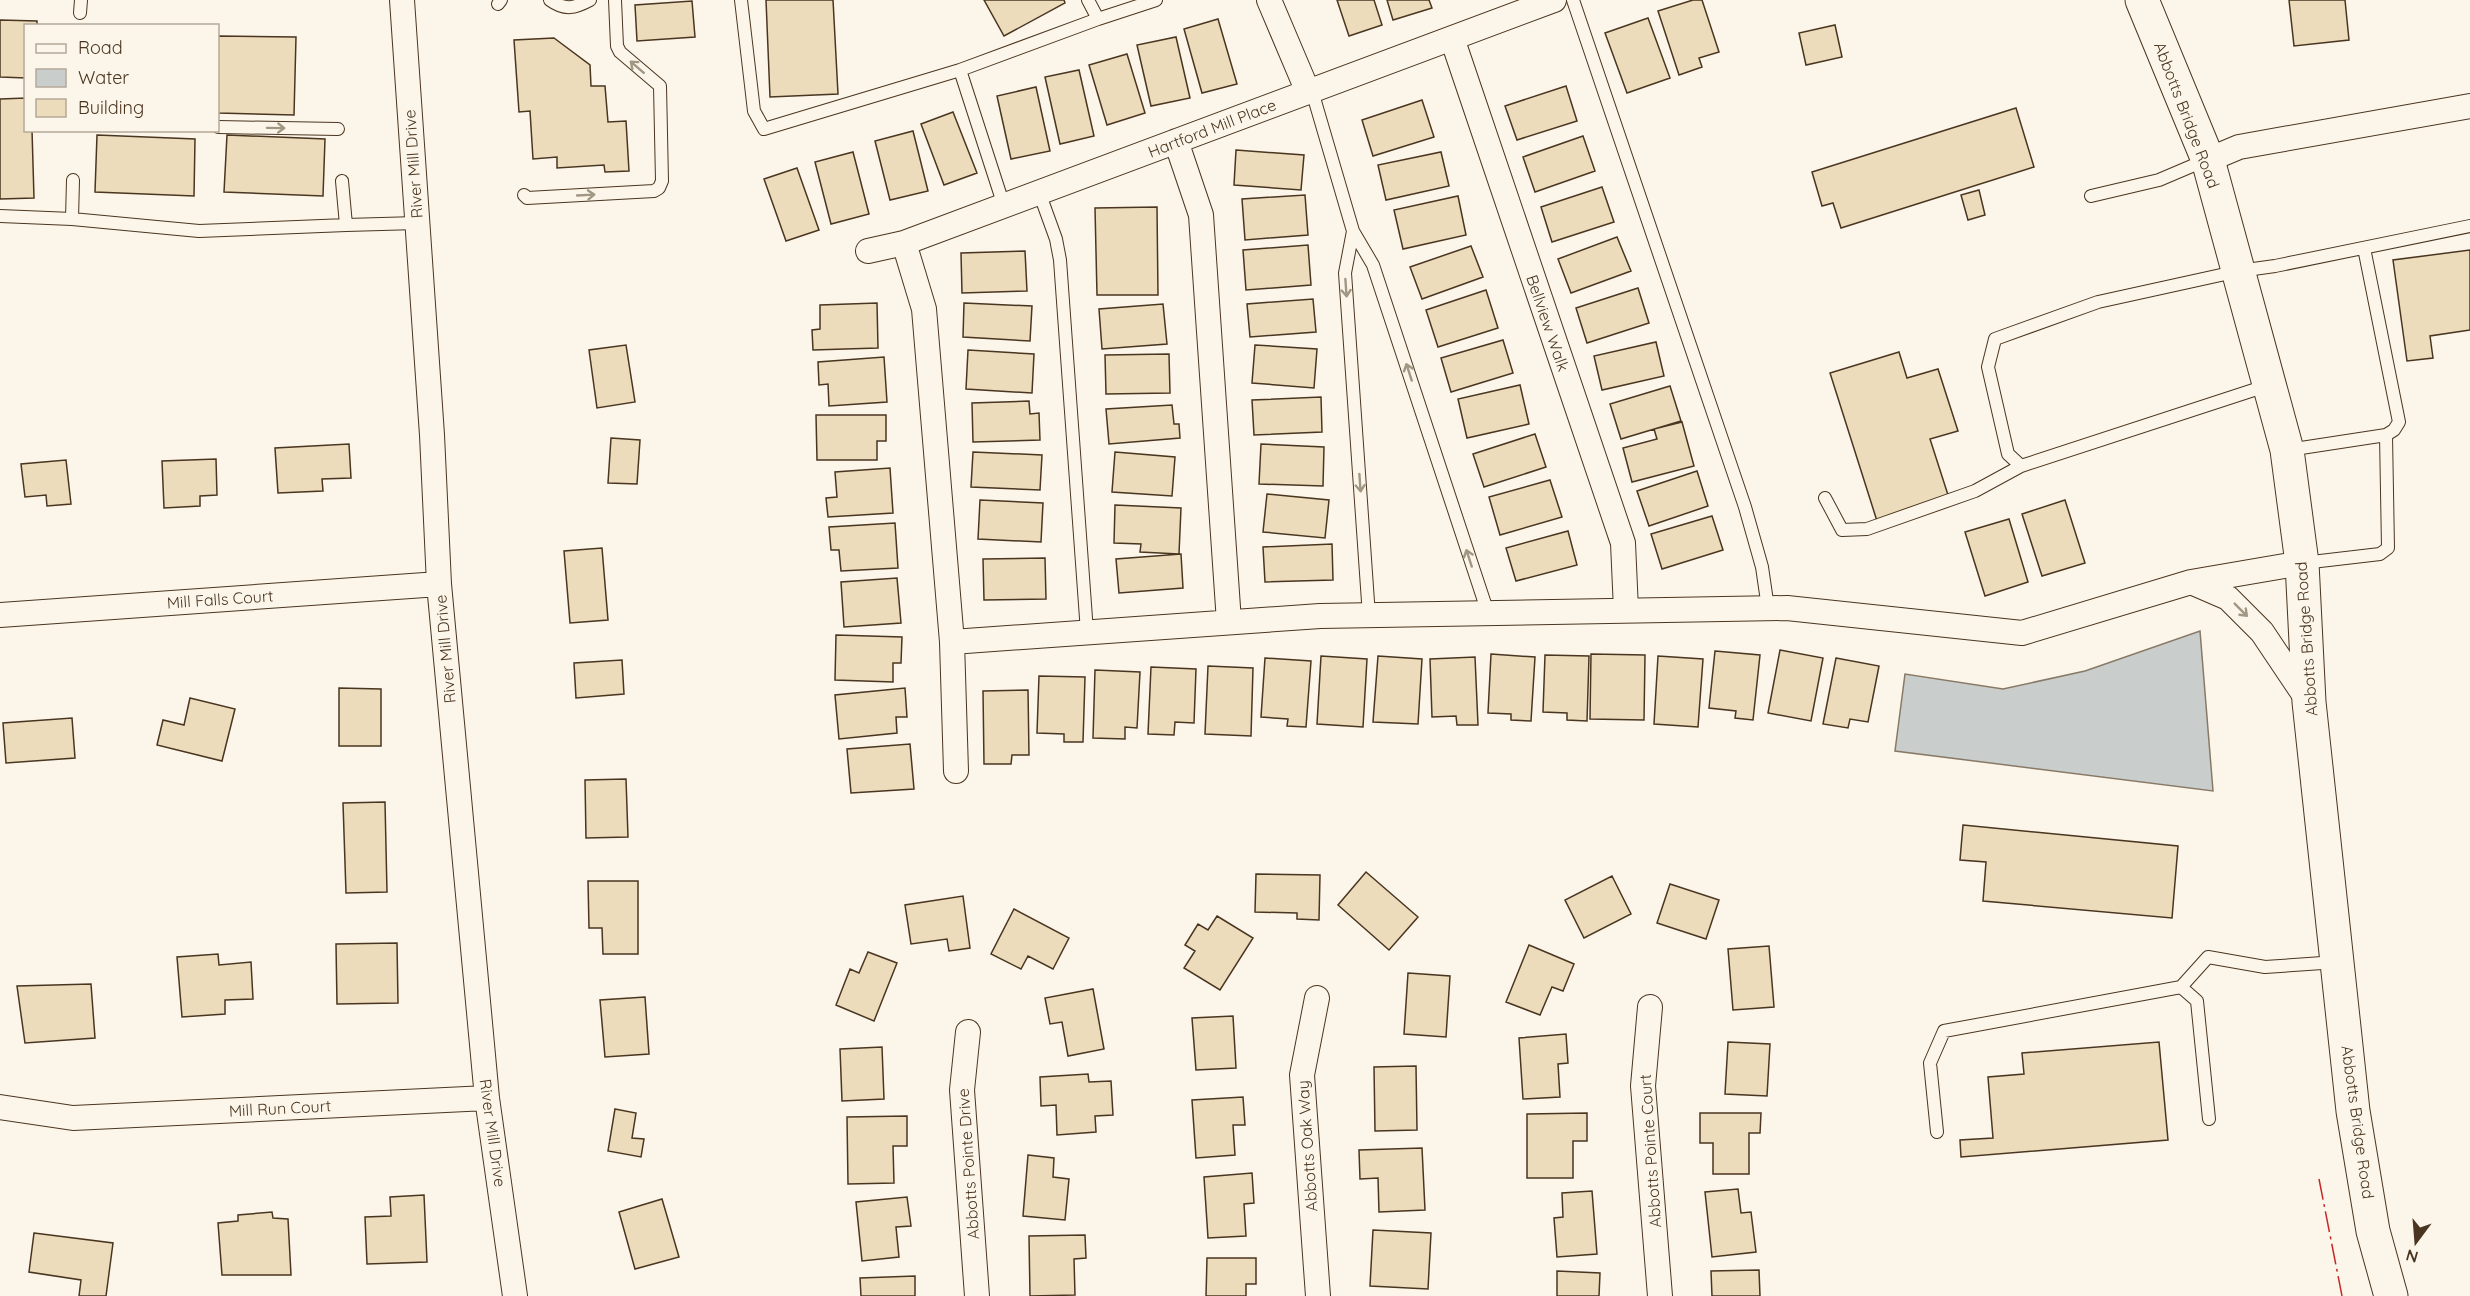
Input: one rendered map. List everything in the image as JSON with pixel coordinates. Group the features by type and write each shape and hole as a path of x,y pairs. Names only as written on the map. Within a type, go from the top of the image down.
{"main road":[{"name":"Abbotts Bridge Road","path":"2142,0 2208,160 2287,450 2302,563 2309,702 2354,1111 2373,1231 2391,1296"}],"street":[{"name":"River Mill Drive","path":"402,0 439,584 487,1098 515,1296"},
{"path":"1269,0 1310,91"},
{"name":"Hartford Mill Place","path":"868,251 904,243 1452,38 1518,6 1554,0"},
{"name":"Bellview Walk","path":"1452,38 1623,543 1626,610"},
{"path":"2208,160 2239,147 2470,106"},
{"path":"1176,141 1202,214 1229,622"},
{"path":"904,243 924,309 952,642 956,771"},
{"path":"952,642 1320,616 1768,608 2022,633 2191,582 2302,563"},
{"path":"2191,582 2229,598 2262,632 2309,702"},
{"name":"Mill Falls Court","path":"0,615 439,584"},
{"name":"Abbotts Oak Way","path":"1317,998 1302,1075 1318,1296"},
{"name":"Abbotts Pointe Court","path":"1650,1006 1643,1086 1660,1296"},
{"name":"Abbotts Pointe Drive","path":"968,1032 962,1090 977,1296"},
{"name":"Mill Run Court","path":"0,1107 73,1118 487,1098"}],"lane":[{"path":"550,0 559,6 574,8 590,0"},
{"path":"526,197 654,191 659,188 662,180 660,86 620,52 617,46 615,0"},
{"path":"741,0 754,111 764,129 960,70 1156,0"},
{"path":"1088,0 1098,19"},
{"path":"1573,0 1745,507 1762,567 1768,608"},
{"path":"960,70 1004,206"},
{"path":"1310,91 1353,231 1373,265 1488,613"},
{"path":"219,127 338,129"},
{"path":"2091,196 2159,180 2208,160"},
{"path":"72,219 73,180"},
{"path":"342,181 346,225"},
{"path":"1039,192 1056,239 1060,260 1087,632"},
{"path":"0,216 72,219 199,231 417,223"},
{"path":"2021,466 2008,454 1988,367 1995,339 2098,302 2470,225"},
{"path":"1353,231 1345,273 1369,615"},
{"path":"2287,450 2386,435 2394,430 2398,422 2364,248"},
{"path":"1825,498 1842,530 1867,529 1975,491 2021,466 2270,384"},
{"path":"2302,563 2380,554 2388,548 2386,435"},
{"path":"1937,1132 1930,1063 1944,1031 2181,987 2208,957 2265,967 2338,962"},
{"path":"2181,987 2196,1001 2209,1119"}],"water":[{"path":"2200,631 2213,791 1895,751 1905,674 2003,689 2085,671"}],"building":[{"path":"766,0 833,0 838,94 770,97"},
{"path":"984,0 1064,0 1065,3 1004,36"},
{"path":"1337,0 1374,0 1382,25 1349,36"},
{"path":"1387,0 1429,0 1432,8 1393,20"},
{"path":"1693,0 1702,0 1719,52 1699,58 1702,67 1679,75 1658,11"},
{"path":"2289,0 2345,0 2349,40 2294,46"},
{"path":"692,1 695,37 637,41 635,5"},
{"path":"1648,18 1670,78 1627,93 1605,33"},
{"path":"1218,19 1237,84 1202,93 1184,29"},
{"path":"0,20 37,21 37,24 24,24 24,78 0,77"},
{"path":"1835,25 1842,57 1806,65 1799,33"},
{"path":"219,36 296,37 294,115 219,113"},
{"path":"1176,37 1190,98 1151,106 1137,45"},
{"path":"554,38 590,65 591,86 605,86 608,122 626,121 629,171 605,172 604,165 557,168 557,157 533,159 530,111 519,112 514,40"},
{"path":"1127,54 1145,113 1107,125 1089,65"},
{"path":"1079,70 1094,136 1060,144 1045,77"},
{"path":"1566,86 1577,121 1517,140 1505,106"},
{"path":"1036,87 1050,151 1011,159 997,96"},
{"path":"24,98 24,132 32,132 34,198 0,199 0,99"},
{"path":"1422,100 1434,137 1373,156 1362,120"},
{"path":"2016,108 2034,167 1841,228 1833,203 1822,206 1812,172"},
{"path":"953,112 977,173 944,185 921,124"},
{"path":"913,131 928,191 890,200 875,141"},
{"path":"97,135 195,139 194,196 95,192"},
{"path":"227,135 325,139 323,196 224,192"},
{"path":"1583,136 1595,171 1535,192 1523,157"},
{"path":"1236,150 1304,155 1301,190 1234,185"},
{"path":"853,152 869,214 831,224 815,162"},
{"path":"1441,152 1449,186 1386,200 1378,165"},
{"path":"797,168 819,230 786,241 764,179"},
{"path":"1602,187 1614,222 1552,242 1541,207"},
{"path":"1979,190 1985,215 1968,220 1961,195"},
{"path":"1305,195 1308,235 1245,240 1242,199"},
{"path":"1458,196 1466,235 1403,249 1394,210"},
{"path":"1157,207 1158,295 1097,295 1095,208"},
{"path":"1617,237 1631,271 1571,293 1558,259"},
{"path":"1308,245 1311,285 1246,290 1243,250"},
{"path":"1471,246 1483,277 1422,299 1410,267"},
{"path":"2470,250 2470,330 2430,336 2433,358 2407,361 2393,260"},
{"path":"1025,251 1027,291 962,293 961,253"},
{"path":"1638,288 1649,323 1587,343 1576,308"},
{"path":"1486,290 1498,328 1438,347 1426,310"},
{"path":"1313,299 1316,332 1250,337 1247,304"},
{"path":"877,303 878,348 813,350 812,330 820,329 820,305"},
{"path":"964,303 1032,306 1030,341 963,337"},
{"path":"1163,304 1167,344 1102,349 1099,309"},
{"path":"1503,340 1513,373 1451,392 1441,358"},
{"path":"1656,342 1664,376 1602,390 1594,356"},
{"path":"626,345 635,402 597,408 589,350"},
{"path":"1255,345 1317,349 1314,388 1252,383"},
{"path":"968,350 1034,354 1032,393 966,389"},
{"path":"1899,352 1907,378 1938,369 1958,431 1930,439 1949,498 1877,521 1830,373"},
{"path":"1169,354 1170,393 1106,394 1105,355"},
{"path":"884,357 887,402 829,406 828,384 819,385 818,362"},
{"path":"1520,385 1529,424 1467,438 1458,399"},
{"path":"1670,386 1681,421 1621,439 1610,404"},
{"path":"1321,397 1322,432 1254,435 1252,400"},
{"path":"1029,401 1030,414 1039,413 1040,440 973,442 972,403"},
{"path":"1172,405 1174,424 1179,424 1180,438 1109,444 1106,409"},
{"path":"816,415 886,415 886,441 877,441 877,460 817,460"},
{"path":"1682,422 1694,466 1632,482 1623,448 1657,439 1654,429"},
{"path":"1535,434 1546,467 1484,487 1473,454"},
{"path":"611,438 640,440 637,484 608,483"},
{"path":"349,444 351,478 322,479 323,491 278,493 275,448"},
{"path":"1261,444 1324,447 1323,486 1259,484"},
{"path":"973,452 1042,455 1040,490 971,487"},
{"path":"1115,452 1175,457 1172,496 1112,492"},
{"path":"216,459 217,495 200,496 200,506 164,508 162,461"},
{"path":"66,460 71,504 47,506 46,495 25,497 21,464"},
{"path":"890,468 893,513 828,517 826,498 837,497 835,472"},
{"path":"1697,471 1708,506 1649,526 1637,491"},
{"path":"1550,480 1562,517 1500,535 1489,497"},
{"path":"1267,494 1329,500 1325,538 1263,532"},
{"path":"980,500 1043,503 1041,542 978,539"},
{"path":"2065,500 2085,563 2042,576 2022,514"},
{"path":"1115,505 1181,508 1179,554 1140,552 1141,544 1114,543"},
{"path":"1712,516 1723,550 1662,569 1651,534"},
{"path":"2009,519 2028,582 1985,596 1965,532"},
{"path":"895,523 898,568 841,571 839,550 831,550 829,527"},
{"path":"1568,531 1577,565 1516,581 1506,548"},
{"path":"1332,544 1333,580 1265,582 1263,547"},
{"path":"602,548 608,620 570,623 564,551"},
{"path":"1181,554 1183,588 1119,593 1116,559"},
{"path":"1045,558 1046,599 984,600 983,559"},
{"path":"897,578 901,623 844,627 841,582"},
{"path":"836,635 902,637 901,663 893,663 893,682 835,680"},
{"path":"1780,650 1823,658 1811,721 1768,713"},
{"path":"1715,651 1760,655 1753,720 1735,718 1736,711 1709,708"},
{"path":"1491,654 1535,657 1531,721 1511,720 1511,714 1488,713"},
{"path":"1591,654 1645,655 1644,720 1590,719"},
{"path":"1545,655 1589,656 1587,721 1567,720 1567,713 1543,712"},
{"path":"1321,656 1367,659 1363,727 1317,724"},
{"path":"1378,656 1422,659 1418,724 1373,722"},
{"path":"1658,656 1703,659 1698,727 1654,724"},
{"path":"1475,657 1478,725 1457,725 1456,716 1432,717 1430,659"},
{"path":"1265,658 1311,661 1306,727 1287,726 1288,719 1261,717"},
{"path":"1836,658 1879,666 1868,722 1850,719 1848,728 1823,724"},
{"path":"622,660 624,694 576,698 574,663"},
{"path":"1208,666 1253,668 1251,736 1205,734"},
{"path":"1151,667 1196,669 1194,723 1175,722 1174,735 1148,734"},
{"path":"1095,670 1140,672 1137,728 1125,727 1125,739 1093,738"},
{"path":"1039,676 1085,677 1083,742 1064,742 1064,734 1037,733"},
{"path":"339,688 381,689 381,746 339,746"},
{"path":"905,688 907,717 896,717 897,733 839,739 835,695"},
{"path":"1028,690 1029,755 1012,755 1011,764 984,764 983,691"},
{"path":"190,698 235,709 222,761 157,745 163,720 184,725"},
{"path":"72,718 75,758 6,763 3,723"},
{"path":"910,744 914,789 851,793 847,749"},
{"path":"626,779 628,837 586,838 585,780"},
{"path":"385,802 387,892 346,893 343,803"},
{"path":"1963,825 2178,846 2172,918 1983,901 1986,862 1960,860"},
{"path":"1366,872 1418,917 1389,950 1338,905"},
{"path":"1256,874 1320,875 1319,920 1297,919 1297,913 1255,912"},
{"path":"1612,876 1631,914 1584,938 1565,900"},
{"path":"588,881 638,881 638,954 603,954 602,928 589,928"},
{"path":"1670,884 1719,900 1706,939 1657,923"},
{"path":"963,896 970,948 949,951 947,939 911,944 905,905"},
{"path":"1014,909 1069,938 1053,969 1028,956 1021,969 991,954"},
{"path":"1217,916 1253,938 1220,990 1184,968 1195,951 1185,945 1198,924 1208,930"},
{"path":"397,943 398,1003 337,1004 336,944"},
{"path":"1529,945 1574,964 1563,991 1552,987 1540,1015 1506,1002"},
{"path":"1769,946 1774,1007 1733,1010 1728,949"},
{"path":"868,952 897,963 874,1021 836,1005 850,969 859,973"},
{"path":"218,954 219,965 251,962 253,999 225,1000 225,1014 182,1017 177,957"},
{"path":"1408,973 1450,976 1446,1037 1404,1034"},
{"path":"91,984 95,1038 25,1043 17,986"},
{"path":"1093,989 1104,1049 1068,1056 1062,1022 1050,1024 1045,998"},
{"path":"645,997 649,1054 605,1057 600,1000"},
{"path":"1233,1016 1236,1068 1196,1070 1192,1018"},
{"path":"1566,1034 1568,1063 1558,1064 1560,1097 1523,1099 1519,1038"},
{"path":"1728,1042 1770,1044 1767,1096 1725,1094"},
{"path":"2159,1042 2168,1140 1961,1157 1960,1140 1993,1138 1988,1077 2024,1074 2022,1053"},
{"path":"882,1047 884,1099 842,1101 840,1049"},
{"path":"1416,1066 1417,1130 1375,1131 1374,1067"},
{"path":"1088,1074 1089,1082 1111,1081 1113,1115 1095,1116 1096,1132 1057,1135 1056,1105 1041,1106 1040,1077"},
{"path":"1243,1097 1245,1125 1233,1125 1235,1155 1196,1158 1192,1100"},
{"path":"615,1109 636,1113 632,1138 644,1139 641,1157 608,1151"},
{"path":"1587,1113 1587,1141 1573,1141 1573,1178 1527,1178 1527,1114"},
{"path":"1700,1113 1761,1113 1760,1133 1749,1133 1749,1174 1713,1174 1713,1143 1700,1143"},
{"path":"907,1116 907,1146 893,1146 894,1183 848,1184 847,1117"},
{"path":"1422,1148 1425,1210 1379,1212 1378,1178 1360,1179 1359,1150"},
{"path":"1028,1155 1054,1158 1053,1177 1069,1179 1065,1220 1023,1216"},
{"path":"1252,1173 1254,1203 1244,1204 1246,1236 1208,1238 1204,1177"},
{"path":"1738,1189 1741,1213 1751,1212 1756,1252 1712,1257 1705,1192"},
{"path":"1592,1191 1597,1254 1557,1257 1554,1218 1563,1217 1562,1193"},
{"path":"424,1195 427,1262 367,1264 365,1217 391,1216 390,1197"},
{"path":"907,1197 911,1226 896,1227 899,1257 862,1261 856,1202"},
{"path":"662,1199 679,1257 635,1269 619,1212"},
{"path":"272,1212 273,1218 288,1219 291,1275 222,1275 218,1223 238,1221 238,1215"},
{"path":"1373,1230 1431,1233 1428,1289 1370,1286"},
{"path":"34,1233 113,1243 106,1296 79,1296 81,1280 29,1272"},
{"path":"1085,1235 1086,1258 1074,1259 1075,1295 1030,1296 1029,1236"},
{"path":"1207,1258 1256,1258 1256,1284 1246,1284 1246,1296 1206,1296"},
{"path":"1759,1270 1760,1296 1712,1296 1711,1271"},
{"path":"1557,1271 1600,1273 1599,1296 1557,1296"},
{"path":"915,1276 915,1296 861,1296 860,1278"}],"power":[{"path":"2319,1179 2342,1296"}]}
